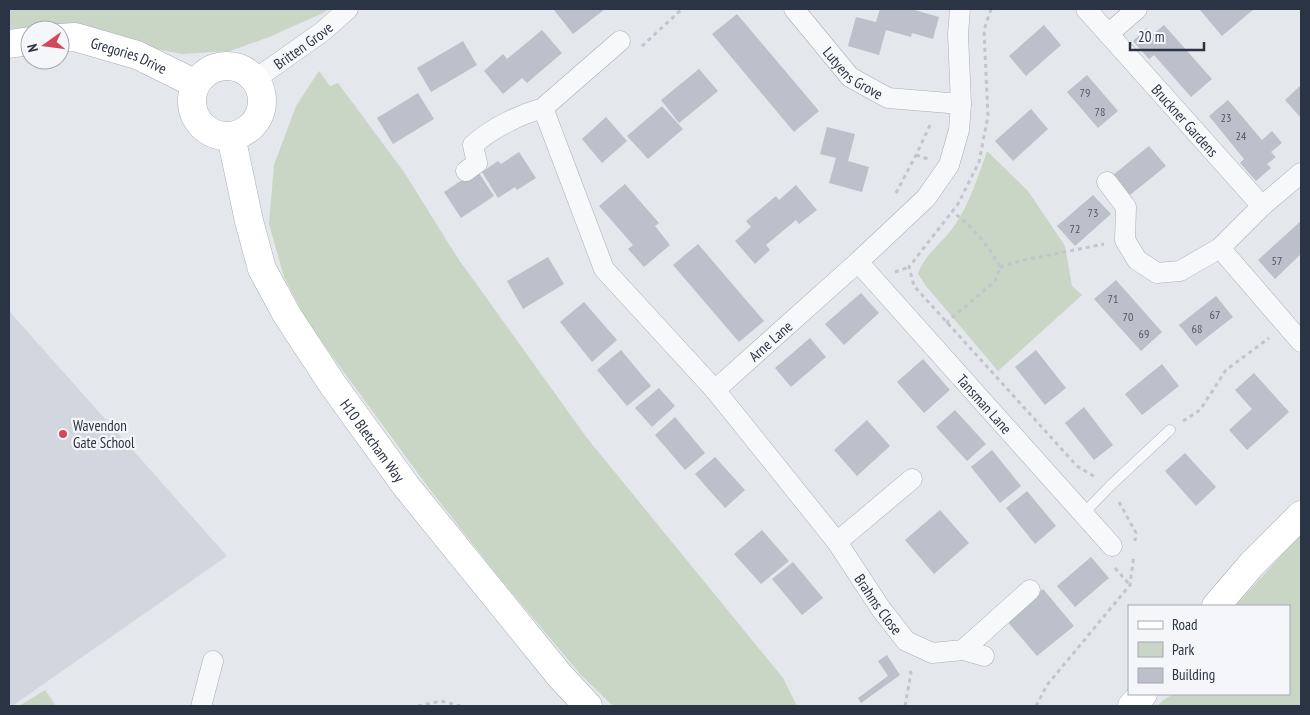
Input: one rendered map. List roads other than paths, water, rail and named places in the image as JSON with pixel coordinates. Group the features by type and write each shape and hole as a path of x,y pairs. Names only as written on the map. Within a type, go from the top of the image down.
{"street":[{"name":"Britten Grove","path":"254,80 322,32 348,9"},
{"name":"Lutyens Grove","path":"794,9 850,77 888,98 962,104"},
{"name":"Arne Lane","path":"714,390 858,262 926,198 949,165 959,130 962,104 958,34 960,9"},
{"name":"Bruckner Gardens","path":"1086,9 1262,206"},
{"path":"1108,34 1136,9"},
{"name":"Gregories Drive","path":"70,37 75,37 137,55 196,84"},
{"path":"466,171 477,163 473,145 485,134 543,108 620,41"},
{"path":"224,66 236,67 246,72 260,89 262,99 261,110 257,119 250,127 232,136 220,136 210,132 201,125 195,116 192,94 196,84 203,75 213,68 224,66"},
{"path":"543,108 604,269 714,390"},
{"name":"H10 Bletcham Way","path":"232,136 249,220 262,269 287,315 333,384 406,486 548,662 588,706"},
{"path":"1107,182 1126,207 1124,240 1137,260 1157,273 1180,271 1220,248 1262,206 1301,173"},
{"path":"1220,248 1301,342"},
{"name":"Tansman Lane","path":"858,262 1084,513 1111,554"},
{"name":"Brahms Close","path":"714,390 837,542 881,609 906,641 932,653 963,650"},
{"path":"837,542 912,480"},
{"path":"1217,605 1252,564 1301,515"},
{"path":"963,650 1030,590"},
{"path":"963,650 984,656"},
{"path":"200,705 213,661"},
{"path":"1132,706 1142,695"}],"lane":[{"path":"1084,513 1170,430"}],"place":[{"name":"Wavendon Gate School","path":"63,434"}]}
